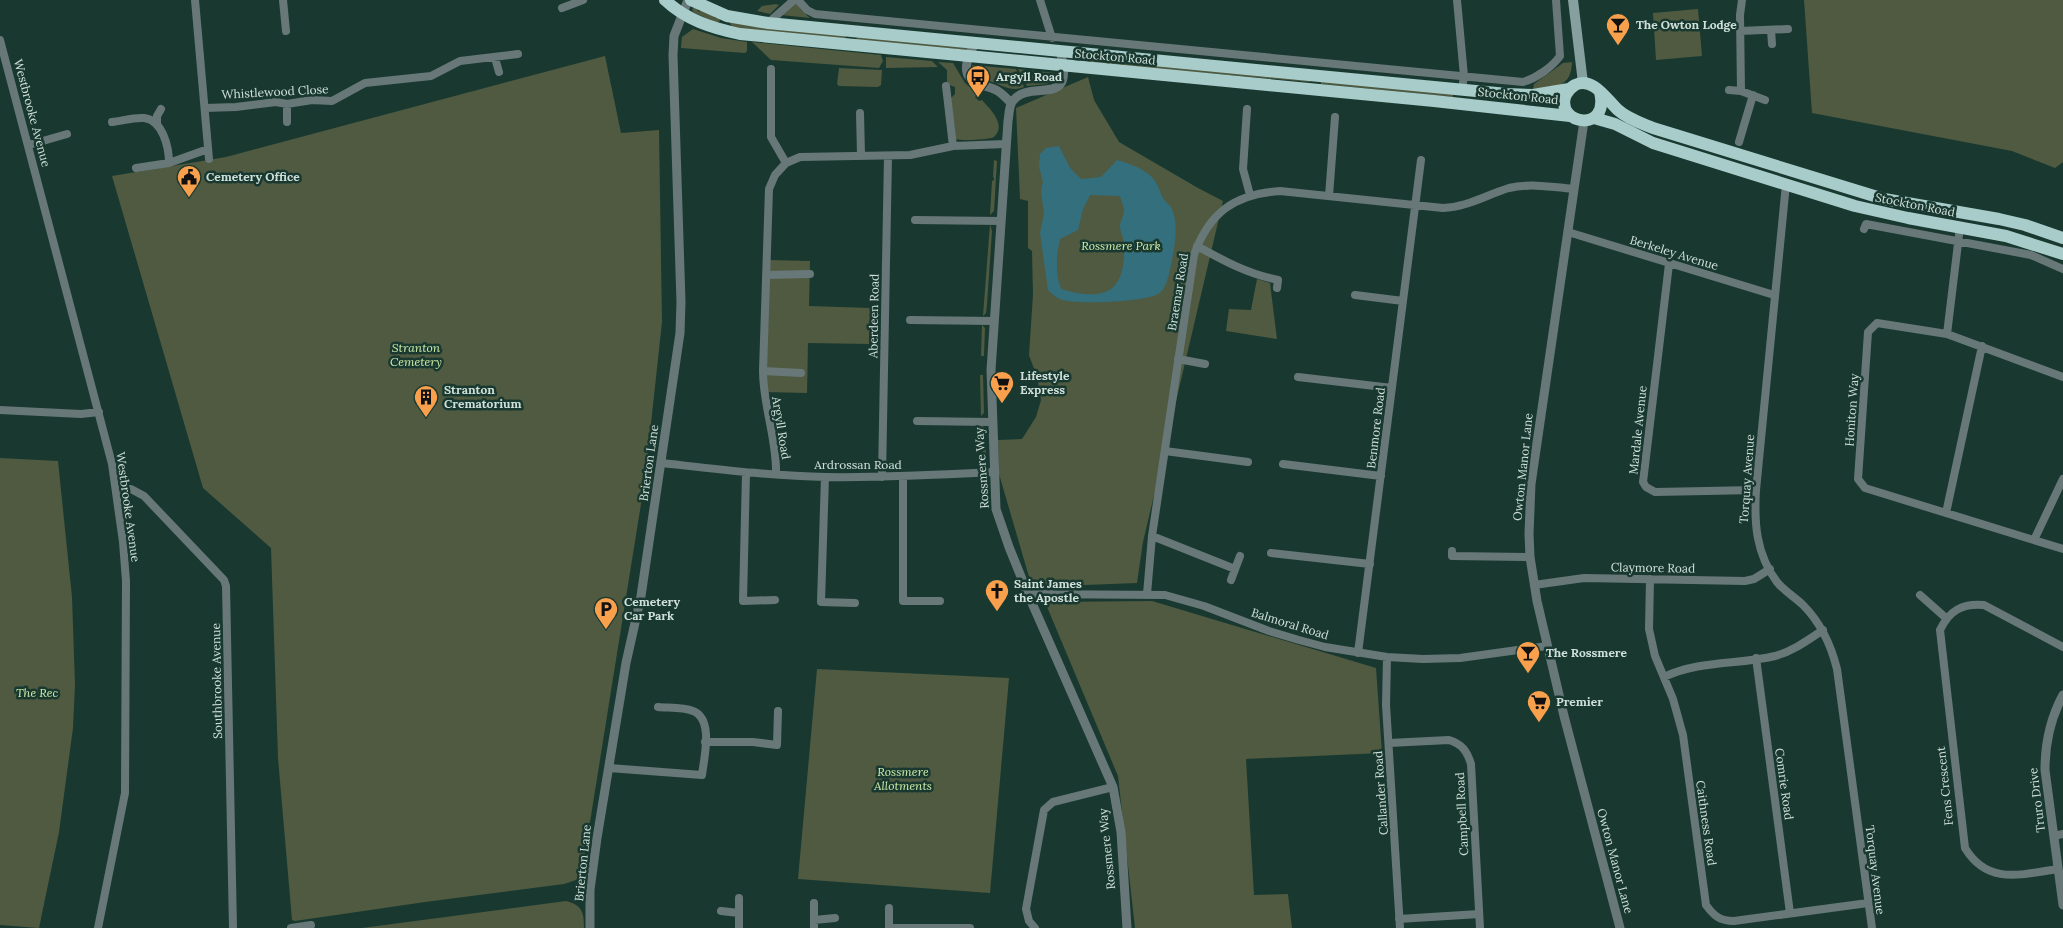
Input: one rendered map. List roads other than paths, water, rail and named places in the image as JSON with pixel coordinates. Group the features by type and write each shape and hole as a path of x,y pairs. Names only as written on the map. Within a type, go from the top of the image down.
{"highway":[{"name":"Stockton Road","path":"665,0 682,14 713,28 733,32 853,46 1434,101 1570,116"},
{"name":"Stockton Road","path":"689,0 727,16 768,22 852,25 975,43 1060,51 1093,48 1462,89 1533,95 1569,89"},
{"path":"1583,83 1595,87 1600,92 1602,103 1599,112 1589,120 1576,120 1570,116 1564,102 1569,89 1583,83"},
{"name":"Stockton Road","path":"1600,92 1619,110 1637,122 1826,182 1905,204 2022,224 2063,238"},
{"name":"Stockton Road","path":"1589,120 1615,124 1653,143 1863,208 2006,236 2063,254"}],"main road":[{"path":"1573,0 1583,83"}],"street":[{"path":"195,0 209,159"},
{"path":"283,0 286,31"},
{"path":"562,8 583,0"},
{"name":"Brierton Lane","path":"590,928 590,890 626,663 641,596 662,463 681,318 673,55 674,36 689,0"},
{"path":"768,22 794,0"},
{"path":"798,0 807,10 852,25 853,46"},
{"path":"1040,0 1052,38"},
{"path":"1457,0 1464,76 1462,89"},
{"name":"Stockton Road","path":"852,25 1052,38 1093,48 1523,82 1532,80 1560,56 1561,43 1556,0"},
{"path":"1741,91 1740,31 1742,0"},
{"path":"1740,31 1788,29"},
{"path":"1771,30 1772,44"},
{"name":"Westbrooke Avenue","path":"0,40 99,412 117,490 126,580 125,793 98,928"},
{"path":"975,43 967,57 966,72 973,81 1003,94 1011,103 1022,94 1055,88 1061,83 1065,76 1060,51"},
{"name":"Whistlewood Close","path":"205,108 267,103 287,104 305,100 332,101 365,83 431,76 460,61 518,54"},
{"path":"495,58 499,72"},
{"path":"771,69 771,138 786,163 808,156 888,156 924,153 953,146 1006,144"},
{"path":"946,86 948,120 953,146"},
{"path":"1728,90 1741,91 1765,100"},
{"path":"1739,142 1753,95"},
{"name":"Rossmere Way","path":"1011,103 992,321 991,422 996,509 1028,594 1112,787 1121,832 1127,928"},
{"path":"287,104 287,122"},
{"path":"157,126 157,116 161,109"},
{"path":"1248,109 1243,169 1250,195"},
{"path":"860,113 861,155"},
{"path":"112,122 146,118 157,126 168,146 170,163"},
{"path":"1329,196 1334,118"},
{"name":"Owton Manor Lane","path":"1589,120 1574,189 1531,484 1530,557 1547,646 1620,928"},
{"path":"29,145 67,134"},
{"path":"136,168 170,163 208,149"},
{"name":"Aberdeen Road","path":"882,477 888,156"},
{"name":"Benmore Road","path":"1358,654 1421,160"},
{"name":"Argyll Road","path":"776,474 775,445 765,395 763,371 766,275 769,190 775,175 786,163"},
{"name":"Torquay Avenue","path":"1786,184 1756,490 1755,528 1758,543 1777,582 1802,604 1823,630 1833,653 1837,669 1872,928"},
{"name":"Braemar Road","path":"1148,594 1152,536 1194,255 1204,231 1213,218 1232,203 1250,195 1280,192 1443,208 1463,206 1508,189 1523,186 1574,189"},
{"path":"915,220 1000,221"},
{"path":"1864,229 1866,224 2031,255 2063,269"},
{"path":"1947,334 1960,227"},
{"name":"Berkeley Avenue","path":"1568,232 1774,295"},
{"path":"1197,246 1242,270 1259,277 1278,281"},
{"name":"Mardale Avenue","path":"1669,264 1643,482 1646,487 1655,492 1756,490"},
{"path":"766,275 810,274"},
{"path":"1355,295 1403,300"},
{"path":"910,320 992,321"},
{"name":"Honiton Way","path":"2063,377 1947,334 1877,323 1868,332 1858,479 1865,488 2063,548"},
{"path":"1946,513 1982,346"},
{"path":"1178,359 1205,364"},
{"path":"763,371 801,373"},
{"path":"1298,377 1392,388"},
{"path":"0,410 81,414 99,412"},
{"path":"917,420 991,422"},
{"path":"1165,451 1248,462"},
{"name":"Ardrossan Road","path":"662,463 746,473 825,477 882,477 995,472"},
{"path":"1283,464 1381,476"},
{"path":"746,473 743,600 775,600"},
{"path":"903,476 903,601 940,601"},
{"path":"825,477 821,602 855,603"},
{"path":"2034,540 2063,479"},
{"name":"Southbrooke Avenue","path":"117,490 131,489 144,496 224,580 226,586 233,928"},
{"path":"1152,536 1235,569"},
{"path":"1452,551 1452,556 1530,557"},
{"path":"1271,553 1370,564"},
{"path":"1231,580 1240,556"},
{"name":"Claymore Road","path":"1534,585 1584,578 1745,581 1754,579 1770,569"},
{"name":"Caithness Road","path":"1650,579 1649,629 1655,656 1678,715 1683,734 1706,905 1713,915 1730,921 1868,902"},
{"name":"Balmoral Road","path":"1028,594 1165,595 1204,606 1269,631 1358,654 1388,657 1460,658 1547,646"},
{"path":"1920,595 1946,618 1952,612 1965,606 1984,605 2063,647"},
{"name":"Fens Crescent","path":"1946,618 1940,630 1940,638 1965,848 1970,857 1982,867 1997,874 2009,876 2058,869"},
{"path":"1664,677 1681,669 1700,665 1756,658 1784,652 1823,630"},
{"name":"Callander Road","path":"1388,657 1386,705 1400,928"},
{"name":"Comrie Road","path":"1756,658 1790,913"},
{"name":"Truro Drive","path":"2063,695 2052,717 2045,754 2058,835 2058,869 2063,905"},
{"path":"609,768 702,776 706,742 705,724 701,716 688,709 658,707"},
{"path":"706,742 753,742 777,745 778,711"},
{"name":"Campbell Road","path":"1389,744 1449,740 1458,742 1464,748 1471,764 1480,928"},
{"path":"1035,928 1029,921 1026,909 1044,810 1053,802 1112,787"},
{"path":"739,898 739,928"},
{"path":"814,903 814,924 834,918"},
{"path":"889,908 889,928 970,928"},
{"path":"721,911 739,912"},
{"path":"1400,919 1479,914"},
{"path":"291,928 311,925"}],"water":[{"path":"1059,146 1070,168 1081,179 1101,177 1117,160 1133,165 1152,177 1164,199 1171,207 1176,226 1169,272 1161,292 1145,298 1131,300 1076,302 1062,300 1048,290 1040,233 1044,214 1041,190 1043,182 1039,167 1040,154 1046,148","holes":["1090,195 1120,196 1124,211 1120,226 1124,242 1124,261 1117,283 1110,290 1101,293 1076,293 1061,289 1057,264 1060,239 1078,230 1083,209"]}],"place":[{"name":"The Owton Lodge","path":"1618,46"},
{"name":"Argyll Road","path":"978,98"},
{"name":"Cemetery Office","path":"189,198"},
{"name":"Lifestyle Express","path":"1002,404"},
{"name":"Stranton Crematorium","path":"426,418"},
{"name":"Saint James the Apostle","path":"997,612"},
{"name":"Cemetery Car Park","path":"606,630"},
{"name":"The Rossmere","path":"1528,674"},
{"name":"Premier","path":"1539,723"}],"park label":[{"name":"Rossmere Park","path":"1121,246"},
{"name":"Stranton Cemetery","path":"416,355"},
{"name":"The Rec","path":"37,693"},
{"name":"Rossmere Allotments","path":"903,779"}]}
